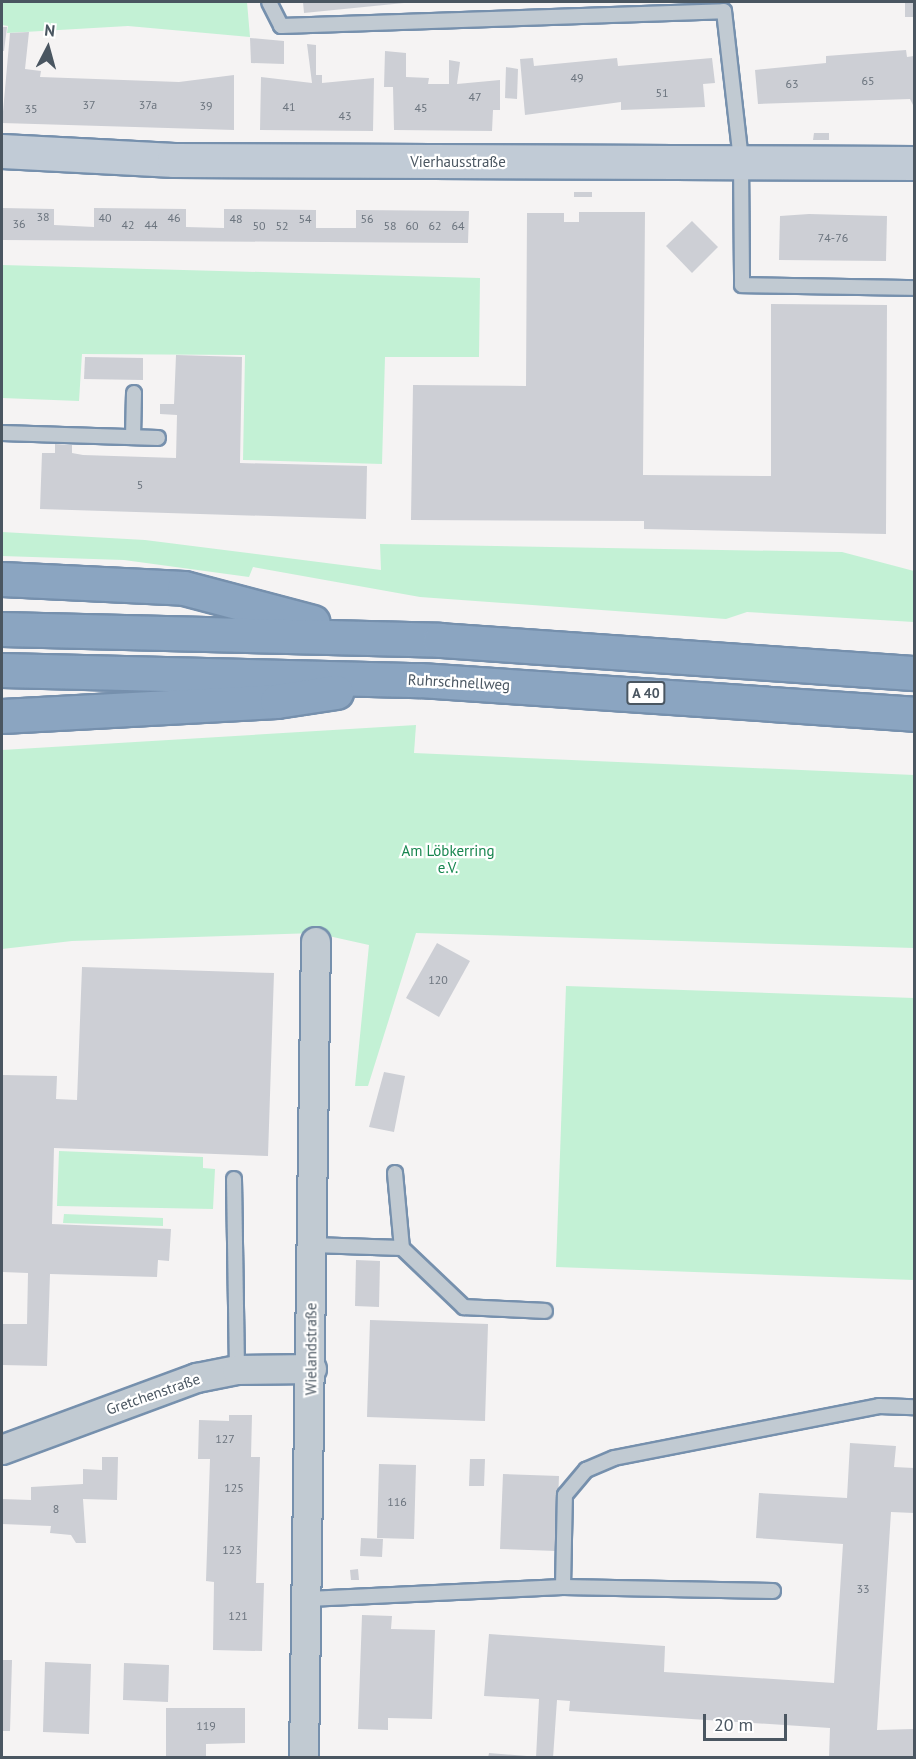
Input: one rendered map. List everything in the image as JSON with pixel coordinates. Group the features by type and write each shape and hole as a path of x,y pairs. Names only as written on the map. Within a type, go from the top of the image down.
{"highway":[{"path":"2,579 184,588 309,621 440,640"},
{"path":"2,629 440,640 915,673"},
{"name":"Ruhrschnellweg","path":"2,670 420,680 915,714"},
{"path":"2,716 277,701 420,680"}],"street":[{"name":"Vierhausstraße","path":"2,151 174,160 915,163"},
{"name":"Wielandstraße","path":"304,1758 312,1369 310,1077 316,942"},
{"name":"Gretchenstraße","path":"2,1449 149,1393 237,1370 312,1369"}],"lane":[{"path":"269,2 281,26 729,6 741,161 742,285 915,288"},
{"path":"133,437 134,393"},
{"path":"2,433 158,438"},
{"path":"395,1173 402,1248 464,1307 546,1311"},
{"path":"234,1179 237,1370"},
{"path":"312,1245 402,1248"},
{"path":"563,1587 566,1495 586,1470 614,1458 879,1406 915,1407"},
{"path":"308,1599 563,1587 773,1591"}],"green space":[{"path":"2,2 247,2 250,37 128,26 7,33 8,26 2,25"},
{"path":"2,265 480,278 479,357 385,357 382,464 243,460 245,355 82,354 79,401 2,398"},
{"path":"2,532 145,540 381,570 380,544 842,552 914,571 914,622 747,612 726,619 420,597 253,567 249,577 124,560 2,556"},
{"name":"Am Löbkerring e.V.","path":"416,725 414,753 914,775 914,948 416,933 368,1086 355,1086 369,945 315,933 72,941 2,949 2,750"},
{"path":"566,986 914,998 914,1280 556,1267"},
{"path":"59,1151 203,1157 203,1168 215,1169 213,1209 57,1206"},
{"path":"64,1214 163,1218 163,1226 63,1223"}],"building":[{"path":"303,2 404,2 404,3 304,13"},
{"path":"905,2 914,2 914,17 905,17"},
{"path":"2,27 7,27 4,51 2,51"},
{"path":"29,32 25,69 41,71 40,77 179,82 234,75 234,130 2,123 10,33"},
{"path":"250,38 284,41 284,64 251,63"},
{"path":"307,44 316,45 316,75 322,75 322,83 374,78 373,131 260,130 261,77 312,83"},
{"path":"906,50 907,57 914,56 914,107 910,99 758,104 755,70 826,63 826,56"},
{"path":"385,51 406,53 406,77 429,78 428,84 449,84 449,60 460,62 457,84 500,80 500,110 493,110 492,131 394,130 393,87 384,87"},
{"path":"533,58 534,66 617,58 618,66 712,58 715,83 703,84 705,107 621,110 621,102 525,115 520,59"},
{"path":"506,67 518,69 517,99 505,98"},
{"path":"814,133 829,133 829,140 813,140"},
{"path":"574,192 592,192 592,197 574,197"},
{"path":"2,208 54,209 54,225 94,227 94,208 186,209 186,227 224,228 224,209 316,210 316,228 356,228 356,210 469,211 468,243 2,240"},
{"path":"579,212 645,212 643,475 771,476 771,304 887,305 886,534 644,529 644,521 411,520 413,385 526,386 527,213 564,213 564,222 579,222"},
{"path":"809,214 887,216 886,261 779,260 780,216"},
{"path":"692,221 718,247 692,273 666,246"},
{"path":"176,355 242,357 240,463 367,466 366,519 40,509 42,453 55,453 55,444 72,445 72,453 83,455 176,458 177,415 160,414 160,404 174,404"},
{"path":"85,357 143,358 143,380 84,379"},
{"path":"437,943 470,961 439,1017 406,998"},
{"path":"82,967 274,973 268,1156 54,1148 52,1224 171,1229 169,1261 158,1260 157,1277 50,1274 47,1366 2,1365 2,1324 27,1324 28,1273 2,1272 2,1075 57,1076 56,1099 77,1100"},
{"path":"384,1072 405,1076 394,1132 369,1127"},
{"path":"356,1260 380,1261 379,1307 355,1306"},
{"path":"370,1320 488,1324 485,1421 367,1417"},
{"path":"229,1415 252,1415 251,1457 260,1457 256,1583 264,1583 262,1651 213,1650 214,1582 206,1581 210,1459 198,1459 199,1420 229,1421"},
{"path":"850,1443 896,1446 894,1467 914,1468 914,1513 891,1512 877,1730 914,1729 914,1758 829,1758 830,1728 569,1711 570,1701 557,1700 553,1758 536,1758 539,1699 484,1696 489,1634 665,1646 664,1672 834,1683 843,1544 756,1538 759,1493 847,1498"},
{"path":"102,1457 118,1457 117,1500 83,1499 86,1543 76,1543 71,1535 50,1533 51,1526 2,1524 2,1499 31,1500 31,1487 83,1484 83,1469 102,1470"},
{"path":"470,1459 485,1459 484,1486 469,1486"},
{"path":"379,1464 416,1465 414,1539 377,1538"},
{"path":"503,1474 559,1476 556,1551 500,1549"},
{"path":"361,1538 383,1539 382,1557 360,1556"},
{"path":"358,1569 359,1580 351,1580 350,1570"},
{"path":"362,1615 392,1616 391,1629 435,1630 432,1719 388,1718 388,1730 358,1729"},
{"path":"2,1660 12,1660 10,1731 2,1731"},
{"path":"45,1662 91,1664 89,1734 43,1732"},
{"path":"124,1663 169,1665 168,1702 123,1700"},
{"path":"166,1708 245,1708 245,1743 206,1744 206,1758 166,1758"},
{"path":"489,1753 527,1756 527,1758 488,1758"}]}
